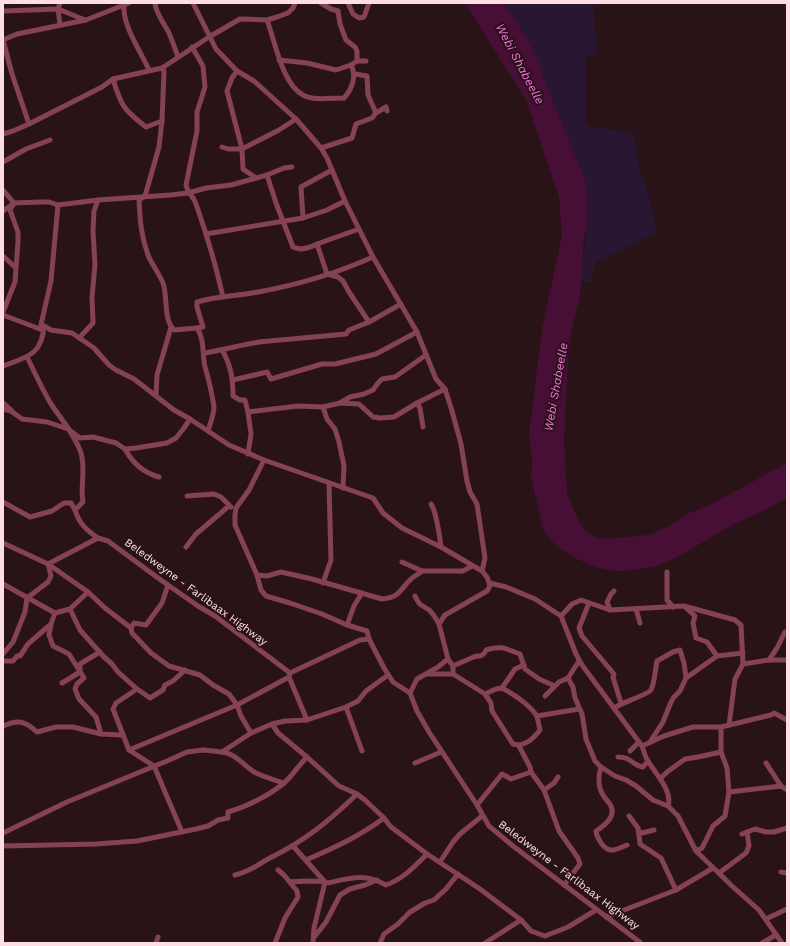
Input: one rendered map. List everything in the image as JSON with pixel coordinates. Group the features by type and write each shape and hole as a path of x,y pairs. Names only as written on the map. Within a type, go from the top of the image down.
{"street":[{"path":"60,3 58,9 60,25"},
{"path":"154,3 154,6 159,13 161,22 168,31 178,57"},
{"path":"193,3 216,49 237,71 254,81 296,119 321,148 373,257 417,332 436,379 445,389 461,444 467,481 470,492 477,504 485,558 482,571"},
{"path":"3,134 13,132 29,124 102,87 113,79 162,68 192,47 240,19 266,20 288,13 293,8 295,3"},
{"path":"321,3 338,11 340,24 346,40 355,47 357,51 357,61"},
{"path":"348,3 353,14 359,18 364,17 366,14 369,3"},
{"path":"29,124 12,74 3,40 17,34 86,20 126,4"},
{"path":"126,4 123,14 149,70"},
{"path":"3,11 58,9 86,20"},
{"path":"266,20 279,60 291,84 303,95 322,99 344,98 350,92 355,74 351,65"},
{"path":"192,47 203,66 205,87 197,112 197,131 186,185 188,193 196,202 223,297"},
{"path":"279,60 307,63 336,70 351,65 357,61 366,61"},
{"path":"156,395 157,375 171,327 163,283 148,256 141,232 139,200 145,196 159,147 162,120 164,71 162,68"},
{"path":"237,71 232,78 227,91 242,149 244,169 256,178"},
{"path":"355,74 367,76 368,95 376,114"},
{"path":"113,79 119,99 125,110 146,127 162,120"},
{"path":"321,148 352,138 356,124 372,118 386,107 387,111"},
{"path":"222,147 228,149 242,149 279,130 296,119"},
{"path":"3,162 26,149 50,140"},
{"path":"3,211 14,203 49,202 58,205 98,200 188,193 206,188 231,185 267,175 274,171 292,167"},
{"path":"303,218 301,187 332,170"},
{"path":"267,175 292,247 299,250 304,249 359,229"},
{"path":"3,190 14,203"},
{"path":"79,338 93,323 92,297 95,265 93,231 94,211 98,200"},
{"path":"206,234 303,218 327,210 345,201"},
{"path":"14,203 10,210 18,232 15,282 3,314 42,328 72,333 94,348 109,365 122,374 134,379 174,410 229,445 264,460 373,498 382,513 394,523 482,571 487,577 490,586"},
{"path":"3,366 27,357 40,346 43,338 42,328 51,281 58,205"},
{"path":"317,244 327,274"},
{"path":"3,256 16,268"},
{"path":"171,327 174,330 203,327 197,302 257,292 344,270 373,257"},
{"path":"327,274 338,277 343,281 369,322"},
{"path":"204,353 261,342 346,334 349,330 369,322 401,304"},
{"path":"197,328 200,332 205,366 209,378 214,408 208,431"},
{"path":"233,380 267,372 271,379 322,364 335,364 357,360 376,354 417,332"},
{"path":"222,350 229,361 233,380 233,396 240,400 245,400 251,434 248,454"},
{"path":"248,412 298,406 324,407 340,403 350,397 364,394 373,390 382,379 395,377 426,355"},
{"path":"3,502 30,517 52,511 64,503 71,504 75,510 83,502 82,492 84,471 81,453 68,429 50,402 27,357"},
{"path":"340,403 358,404 373,417 394,417 417,403 445,389"},
{"path":"3,403 22,419 47,422 68,429 80,438 93,437 116,443 124,449 129,458 139,466 151,475 159,477"},
{"path":"417,403 420,408 423,427"},
{"path":"324,407 327,420 335,429 340,447 344,466 343,488"},
{"path":"3,409 11,411"},
{"path":"124,449 167,443 176,438 190,419"},
{"path":"264,460 249,490 236,508 235,525 257,575 261,590 266,596 290,603 367,631 371,647 388,675 393,682 410,694 417,679 448,659"},
{"path":"323,582 331,560 329,483"},
{"path":"187,496 214,494 221,497 229,506 236,508"},
{"path":"430,504 434,509 436,525 440,536 440,547"},
{"path":"186,546 196,534 229,506"},
{"name":"Beledweyne - Farlibaax Highway","path":"75,510 85,529 98,538 108,541 168,585 215,616 290,675"},
{"path":"48,564 98,538"},
{"path":"3,543 48,564 88,592 105,608 131,628 132,633 151,653 169,666 200,675 213,685 229,694 238,705 241,716 251,733"},
{"path":"402,562 422,571 463,571 472,566"},
{"path":"3,654 13,642 25,612 27,598 48,582 51,576 48,564"},
{"path":"257,575 267,576 281,572 382,598 392,598 402,590 412,578 422,571"},
{"path":"666,572 667,600 673,607"},
{"path":"439,624 445,615 487,591 490,583 506,587 535,599 561,616 579,661 641,744 648,761 661,778 670,801 668,806"},
{"path":"3,584 55,613 70,609 88,592"},
{"path":"131,628 134,623 146,625 162,603 168,585"},
{"path":"610,610 607,602 610,594 614,591"},
{"path":"347,625 354,606 362,593"},
{"path":"415,596 418,603 428,609 439,624 453,674"},
{"path":"561,616 572,604 581,600 610,610 684,606 735,620 742,625 743,664 735,679 729,725"},
{"path":"589,603 579,628 582,636 614,674 613,677 621,704"},
{"path":"684,606 694,616 693,623 696,638 707,642 717,656"},
{"path":"70,609 80,630 118,672 137,689 150,698 162,690 185,670"},
{"path":"636,609 640,623"},
{"path":"55,613 48,635 53,646 69,654 84,678 77,684 75,689 80,699 96,717 100,734"},
{"path":"3,661 13,661 17,656 20,656 28,644 51,624"},
{"path":"769,660 785,632 787,632"},
{"path":"129,750 238,705 290,675 360,640 368,639"},
{"path":"452,666 476,656 480,657 486,650 499,647 508,648 520,654 525,669 530,674 555,686"},
{"path":"614,708 650,690 657,662 673,652 680,650 686,678"},
{"path":"80,672 80,664 100,652"},
{"path":"650,742 663,722 671,702 680,691 686,678 717,656 743,653"},
{"path":"743,664 769,660 787,660"},
{"path":"545,696 555,686 568,678 579,661"},
{"path":"502,688 515,670 524,665"},
{"path":"62,683 80,672"},
{"path":"426,674 453,674 485,694 491,703 492,711 513,744 519,746 533,740 540,730 538,716 534,711 519,698 502,688 485,694"},
{"path":"290,675 307,720"},
{"path":"222,752 251,733 272,724 285,720 307,720 358,701 366,691 388,675"},
{"path":"568,678 582,714 586,739 595,761 615,776 636,786 653,800 668,806 678,816 696,851 759,910 782,943"},
{"path":"137,689 116,703 113,709 122,736 129,750 154,766 182,832"},
{"name":"Beledweyne - Farlibaax Highway","path":"410,694 417,711 441,752 489,826 638,942"},
{"path":"346,706 362,751"},
{"path":"538,716 579,709"},
{"path":"630,751 641,744 693,727 720,727 774,713 787,720"},
{"path":"3,726 22,721 37,732 56,727 73,727 100,734 122,736"},
{"path":"272,724 278,733 307,756 339,786 357,794 384,818 391,827 427,854 480,889 521,920 531,931 545,936 568,927 596,910"},
{"path":"696,851 702,848 713,826 725,816 729,792 727,768 721,752 720,727"},
{"path":"519,746 531,772 544,790 555,824 578,858 580,864 564,885"},
{"path":"3,833 67,802 186,752 202,750 228,753 243,762 254,772 284,783"},
{"path":"415,763 441,752"},
{"path":"661,778 685,759 721,752"},
{"path":"3,846 96,844 137,841 202,828 218,820 228,818 228,812 241,808 265,796 284,783 307,756"},
{"path":"618,757 624,757 631,760 636,766 643,767 648,761"},
{"path":"766,763 781,786 787,790"},
{"path":"601,767 598,776 602,795 611,806 612,813 607,823 596,831 596,835 605,848 609,850 616,850 627,845"},
{"path":"477,806 502,774 511,779 531,772"},
{"path":"544,790 554,783 558,777"},
{"path":"729,792 781,786"},
{"path":"235,875 255,868 293,846 320,828 357,794"},
{"path":"440,862 460,834 482,816"},
{"path":"629,816 639,831 640,844 661,858 676,890"},
{"path":"306,860 334,848 368,830 384,818"},
{"path":"719,873 751,848 745,833 755,829 766,832 774,832 787,828"},
{"path":"639,831 642,833 654,830"},
{"path":"293,846 325,882"},
{"path":"645,851 653,853"},
{"path":"290,882 296,880 303,882 311,880 328,883 356,876 372,878 386,885 410,872 427,854"},
{"path":"606,917 676,890 713,868"},
{"path":"275,943 285,918 298,897 297,891 278,870"},
{"path":"380,943 384,934 398,924 410,912 424,903 434,900 446,889 458,874"},
{"path":"313,943 315,936 326,922 340,895 350,889 377,880"},
{"path":"315,936 314,928 325,882"},
{"path":"766,919 787,909"},
{"path":"485,943 521,920"},
{"path":"762,943 776,935"},
{"path":"156,943 158,937"}],"shaded area":[{"path":"503,3 593,3 597,54 585,56 586,125 633,134 639,167 646,185 658,232 595,263 592,282 581,282 588,215 586,183 545,83 534,51"}],"water":[{"name":"Webi Shabeelle","path":"465,3 503,3 516,22 534,51 545,83 586,183 587,226 584,237 580,297 572,327 568,359 564,440 567,494 580,524 587,532 597,537 608,539 651,534 671,525 689,513 710,505 787,463 787,498 732,525 667,562 656,566 625,571 614,571 594,566 575,558 557,547 544,531 531,478 532,461 529,434 542,329 562,236 559,197 527,102"}]}
